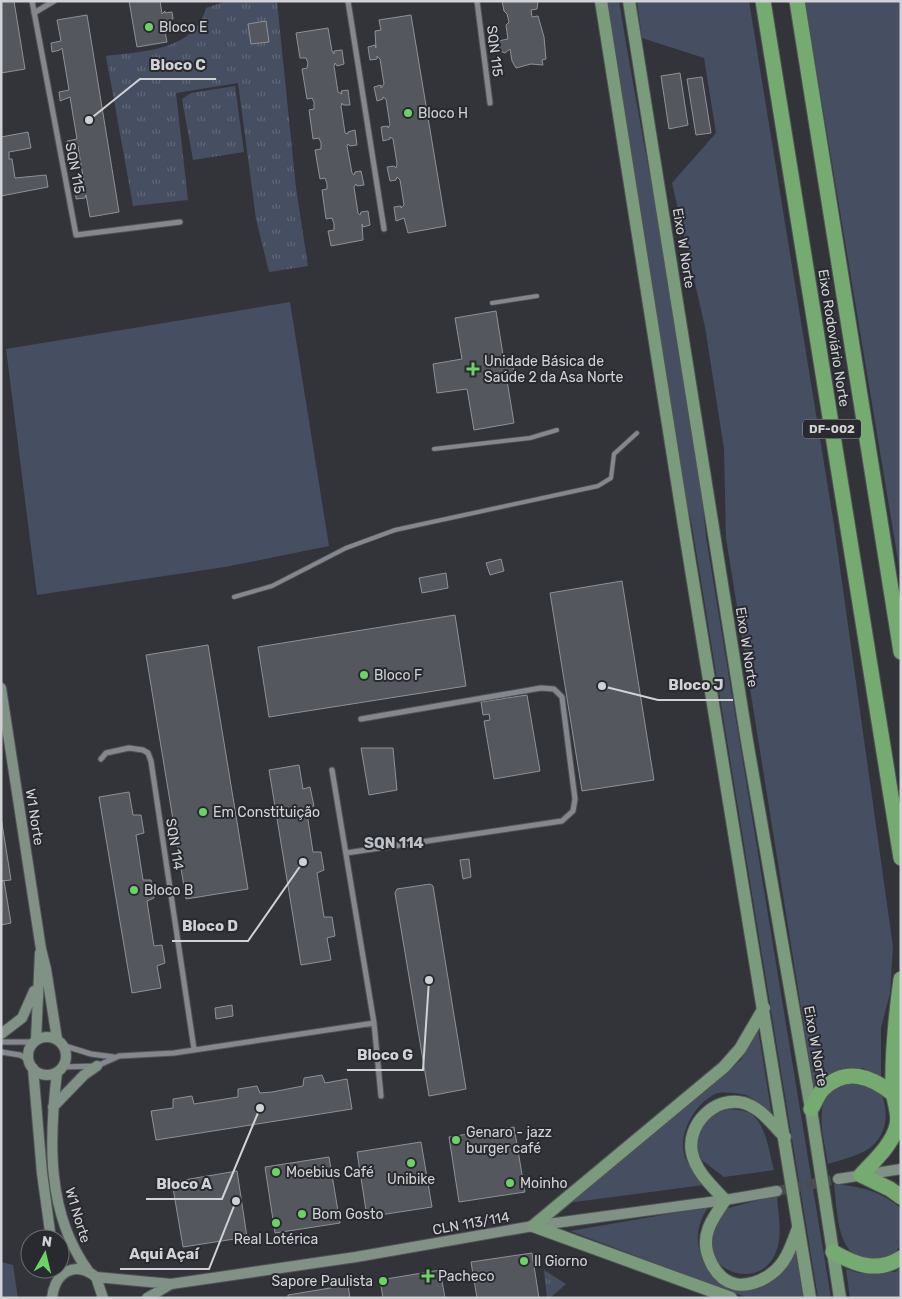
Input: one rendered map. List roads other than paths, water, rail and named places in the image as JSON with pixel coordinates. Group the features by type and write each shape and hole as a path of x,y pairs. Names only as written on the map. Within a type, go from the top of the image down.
{"highway":[{"name":"Eixo Rodoviário Norte","path":"763,1 901,858"},
{"name":"Eixo Rodoviário Norte","path":"796,1 901,652"},
{"path":"901,979 892,1054 893,1094 898,1115 894,1135 861,1175 890,1189 901,1197"},
{"path":"812,1109 823,1090 838,1079 853,1075 878,1082 893,1094"},
{"path":"833,1252 864,1266 889,1265 901,1258"}],"main road":[{"path":"601,1 685,532 810,1298"},
{"name":"Eixo W Norte","path":"629,1 747,741 812,1109 840,1298"},
{"path":"533,1226 724,1067 740,1049 764,1008"},
{"path":"785,1137 758,1110 744,1103 731,1101 707,1112 696,1125 691,1137 692,1153 703,1176 725,1200 707,1231 707,1253 727,1281 736,1284 759,1281 772,1274 791,1248 798,1226"},
{"path":"533,1226 731,1298"}],"street":[{"name":"SQN 115","path":"32,1 76,235 180,222"},
{"path":"34,12 54,1"},
{"path":"348,1 384,229"},
{"name":"SQN 115","path":"477,1 490,104"},
{"name":"W1 Norte","path":"1,688 41,949 60,1042"},
{"path":"346,853 562,821 573,811 575,799 562,697 554,689 541,688 361,719"},
{"name":"SQN 114","path":"102,759 106,753 136,748 143,750 151,761 194,1048"},
{"path":"332,770 374,1023 381,1096"},
{"name":"W1 Norte","path":"35,1041 37,982 41,949"},
{"path":"1,1034 22,1018 37,982"},
{"path":"1,1042 35,1041 43,1037 91,1054 114,1057 174,1053 194,1048 374,1023"},
{"path":"31,1064 29,1050 35,1041"},
{"path":"59,1069 65,1059 60,1042"},
{"path":"1,1052 20,1055 40,1073 50,1074 59,1069 97,1066"},
{"path":"53,1107 84,1075 114,1057"},
{"name":"W1 Norte","path":"31,1064 50,1229"},
{"name":"W1 Norte","path":"59,1069 53,1107 52,1172 56,1196 75,1254 93,1275 103,1298"},
{"path":"838,1179 901,1169"},
{"name":"CLN 113/114","path":"56,1281 60,1275 69,1270 81,1269 93,1275 171,1284 356,1257 533,1226 725,1200 777,1191"},
{"path":"52,1298 56,1281"},
{"name":"CLN 113/114","path":"147,1298 171,1284"}],"lane":[{"path":"492,304 537,296"},
{"path":"434,449 530,438 557,430"},
{"path":"234,597 272,586 346,548 394,530 598,486 611,478 614,454 637,433"}],"tunnel":[{"path":"777,1191 838,1179"}],"place":[{"name":"Bloco E","path":"149,27"},
{"name":"Bloco H","path":"408,113"},
{"name":"Bloco C","path":"89,120"},
{"name":"Unidade Básica de Saúde 2 da Asa Norte","path":"473,369"},
{"name":"Bloco F","path":"364,675"},
{"name":"Bloco J","path":"602,686"},
{"name":"Em Constituição","path":"203,812"},
{"name":"Bloco D","path":"303,862"},
{"name":"Bloco B","path":"134,890"},
{"name":"Bloco G","path":"429,980"},
{"name":"Bloco A","path":"260,1108"},
{"name":"Genaro - jazz burger café","path":"456,1140"},
{"name":"Unibike","path":"411,1163"},
{"name":"Moebius Café","path":"276,1172"},
{"name":"Moinho","path":"510,1183"},
{"name":"Aqui Açaí","path":"236,1201"},
{"name":"Bom Gosto","path":"302,1214"},
{"name":"Real Lotérica","path":"276,1223"},
{"name":"Il Giorno","path":"524,1261"},
{"name":"Pacheco","path":"428,1276"},
{"name":"Sapore Paulista","path":"383,1281"}],"district":[{"name":"SQN 114","path":"394,843"}]}
